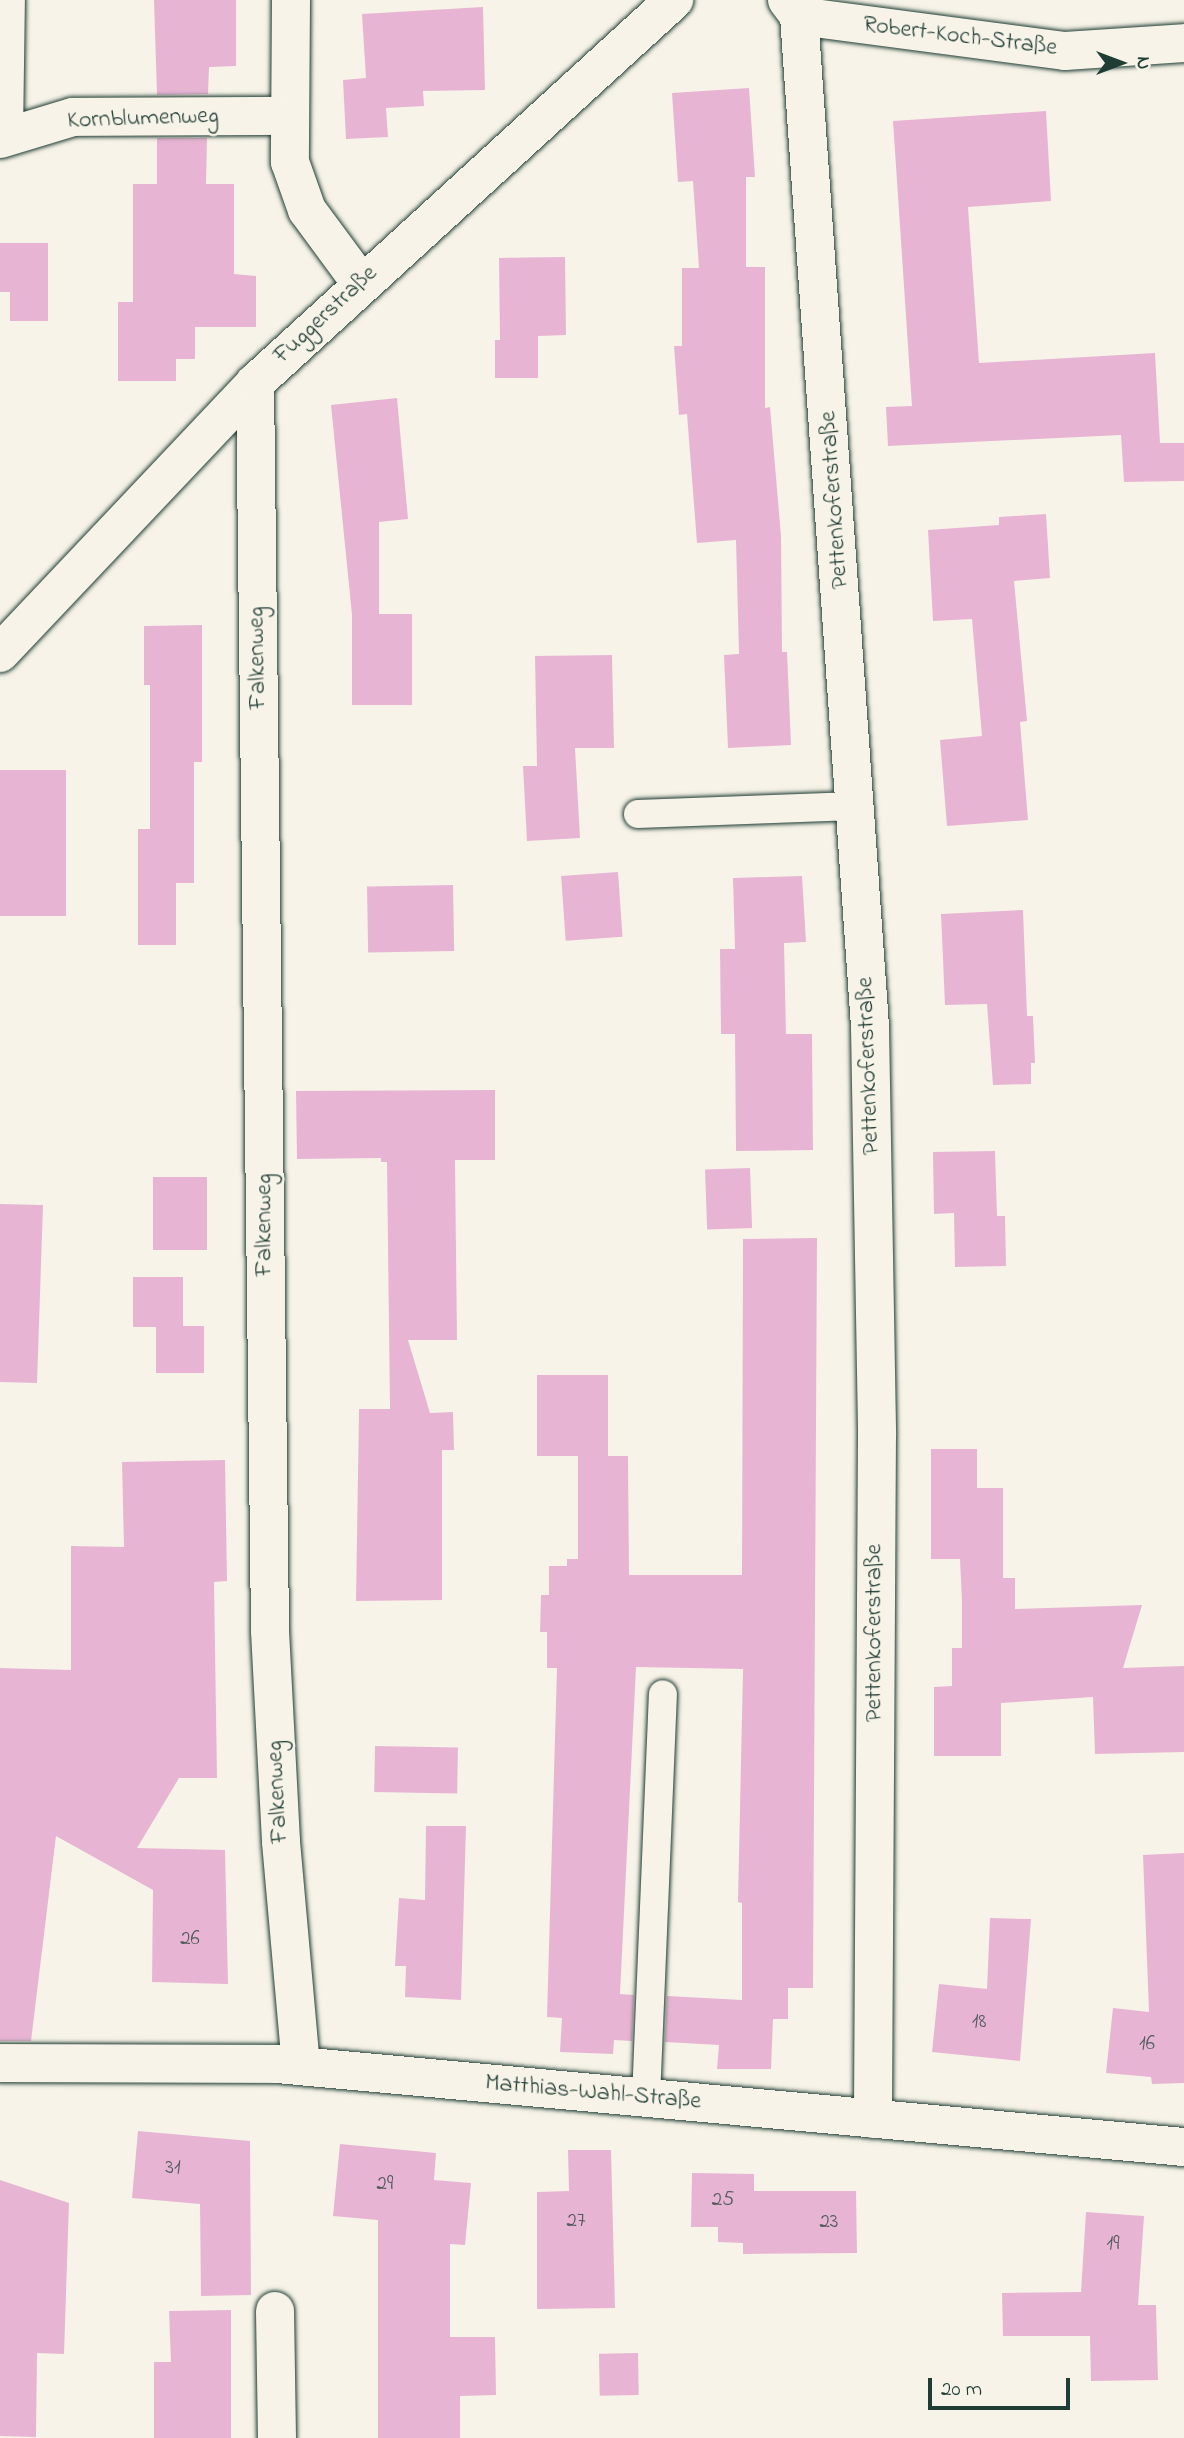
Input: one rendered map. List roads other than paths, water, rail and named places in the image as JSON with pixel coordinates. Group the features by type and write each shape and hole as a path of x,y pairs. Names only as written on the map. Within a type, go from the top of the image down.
{"street":[{"path":"290,0 290,162 307,210 360,282"},
{"name":"Fuggerstraße","path":"0,653 254,383 360,282 674,0"},
{"name":"Robert-Koch-Straße","path":"793,8 1065,51 1184,43"},
{"name":"Pettenkoferstraße","path":"793,8 870,1027 876,1296 873,2119"},
{"name":"Kornblumenweg","path":"4,137 73,117 288,116"},
{"name":"Falkenweg","path":"254,383 270,1631 281,1842 301,2066"},
{"name":"Matthias-Wahl-Straße","path":"0,2063 301,2066 1184,2147"},
{"path":"275,2311 277,2438"}],"lane":[{"path":"4,137 11,0"},
{"path":"638,814 854,806"},
{"path":"646,2098 663,1694"}]}
